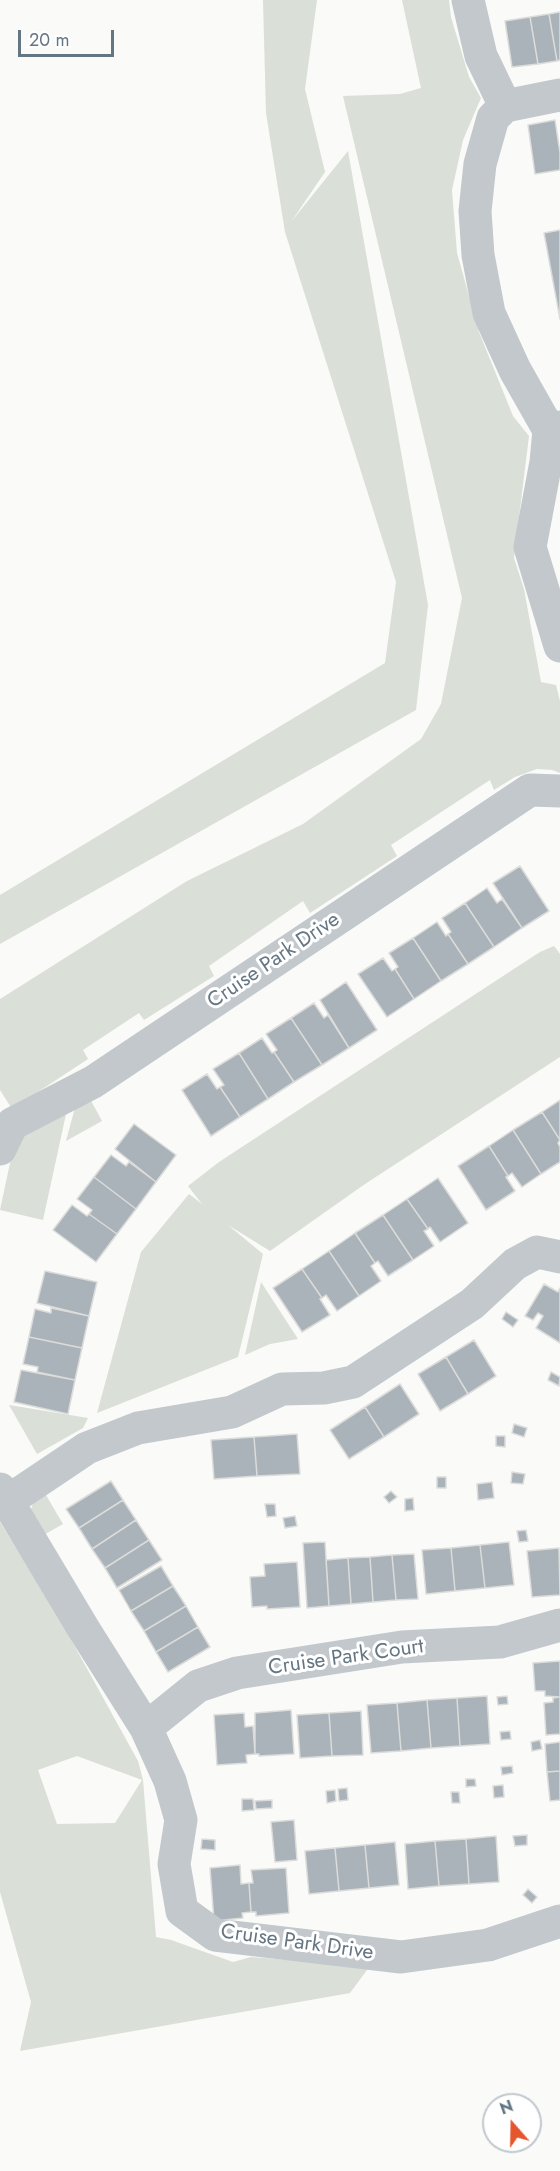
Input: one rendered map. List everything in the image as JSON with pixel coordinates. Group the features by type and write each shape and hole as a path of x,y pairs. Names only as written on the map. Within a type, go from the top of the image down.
{"street":[{"path":"468,0 481,56 506,106"},
{"path":"560,95 506,106 493,118 480,164 475,211 478,255 489,313 515,370 554,428 530,547 560,646"},
{"name":"Cruise Park Drive","path":"0,1149 12,1124 93,1082 530,790 560,791"},
{"path":"4,1495 87,1448 138,1428 232,1412 282,1389 324,1388 353,1382 472,1304 515,1264 537,1252 560,1257"},
{"name":"Cruise Park Drive","path":"4,1495 146,1728 170,1781 181,1820 174,1864 182,1911 215,1935 401,1958 488,1945 560,1921"},
{"name":"Cruise Park Court","path":"146,1728 198,1686 237,1673 402,1647 500,1642 560,1625"}],"shaded area":[{"path":"263,0 317,0 305,89 325,172 291,222 348,151 428,605 416,710 0,944 0,895 385,663 396,582 285,232 266,113"},
{"path":"402,0 449,0 451,17 469,77 481,98 463,140 452,190 457,253 479,332 513,416 529,436 514,558 524,589 541,682 556,685 560,701 560,773 537,769 515,777 494,790 490,780 391,845 397,856 310,913 303,901 209,966 214,976 144,1020 139,1013 83,1050 88,1059 12,1109 0,1090 0,999 187,881 303,824 421,739 441,704 462,598 343,96 400,94 421,88"},
{"path":"554,946 560,954 560,1057 365,1184 270,1251 228,1225 263,1254 238,1357 97,1413 141,1252 189,1194 202,1204 188,1186 219,1162 540,952"},
{"path":"89,1097 102,1121 66,1141 76,1104"},
{"path":"68,1105 43,1220 0,1210 16,1135"},
{"path":"261,1282 298,1339 270,1344 245,1355"},
{"path":"9,1405 88,1418 83,1428 37,1454"},
{"path":"43,1490 63,1524 42,1536 29,1515 34,1500"},
{"path":"0,1522 58,1616 138,1761 143,1780 156,1937 233,1962 251,1957 370,1966 350,1993 20,2051 31,2002 0,1892","holes":["77,1756 142,1780 115,1823 57,1824 38,1770"]}],"building":[{"path":"560,12 560,60 557,61 549,14"},
{"path":"549,14 557,61 538,64 530,17"},
{"path":"530,17 538,64 512,67 505,21"},
{"path":"555,120 560,170 535,174 528,125"},
{"path":"560,230 560,319 544,233"},
{"path":"520,866 549,911 522,928 493,883"},
{"path":"487,888 497,903 502,899 522,928 494,947 465,903"},
{"path":"465,903 494,947 468,964 448,934 451,932 442,918"},
{"path":"437,922 468,964 441,981 413,938"},
{"path":"413,938 441,981 414,999 395,969 398,967 389,953"},
{"path":"383,958 392,971 395,969 414,999 387,1017 358,974"},
{"path":"346,982 377,1030 349,1048 320,1000"},
{"path":"314,1003 324,1018 328,1015 349,1048 322,1065 291,1018"},
{"path":"291,1018 322,1065 294,1082 274,1052 277,1050 266,1034"},
{"path":"262,1038 294,1082 268,1099 239,1053"},
{"path":"239,1053 268,1099 240,1117 220,1087 224,1085 213,1069"},
{"path":"207,1074 217,1089 220,1087 240,1117 211,1136 182,1090"},
{"path":"560,1100 560,1140 542,1112"},
{"path":"542,1112 560,1140 558,1143 560,1162 541,1174 513,1130"},
{"path":"134,1124 176,1155 156,1182 115,1149"},
{"path":"513,1130 541,1174 522,1187 512,1173 508,1176 489,1146"},
{"path":"489,1146 515,1191 486,1210 458,1166"},
{"path":"111,1155 126,1166 129,1162 156,1182 136,1209 94,1177"},
{"path":"94,1177 136,1209 117,1234 89,1214 92,1210 77,1199"},
{"path":"438,1178 468,1223 440,1242 407,1199"},
{"path":"407,1199 428,1229 424,1231 434,1246 413,1260 383,1215"},
{"path":"72,1205 117,1234 96,1262 53,1230"},
{"path":"383,1215 413,1260 388,1276 378,1261 375,1263 355,1233"},
{"path":"355,1233 375,1263 371,1266 381,1281 359,1296 329,1251"},
{"path":"329,1251 359,1296 337,1311 326,1295 322,1298 302,1269"},
{"path":"302,1269 322,1298 320,1299 330,1315 302,1332 273,1288"},
{"path":"45,1271 97,1282 89,1316 37,1303"},
{"path":"544,1284 558,1292 560,1288 560,1343 536,1328 543,1316 538,1313 533,1320 525,1316"},
{"path":"51,1308 89,1316 82,1348 29,1337 35,1309 51,1313"},
{"path":"506,1312 518,1320 513,1327 502,1319"},
{"path":"29,1337 82,1348 75,1380 37,1372 38,1367 23,1364"},
{"path":"474,1340 496,1376 468,1394 446,1357"},
{"path":"446,1357 468,1394 440,1411 418,1374"},
{"path":"21,1370 75,1380 68,1414 14,1402"},
{"path":"551,1372 560,1377 559,1386 548,1380"},
{"path":"400,1384 419,1414 384,1437 365,1407"},
{"path":"365,1407 384,1437 349,1459 330,1430"},
{"path":"514,1424 527,1428 524,1437 512,1433"},
{"path":"297,1434 300,1474 257,1476 254,1437"},
{"path":"496,1436 505,1436 505,1447 496,1446"},
{"path":"254,1437 257,1476 214,1479 211,1440"},
{"path":"512,1472 525,1474 523,1484 511,1483"},
{"path":"437,1477 446,1477 446,1488 437,1488"},
{"path":"111,1481 123,1500 79,1528 66,1509"},
{"path":"492,1482 494,1498 478,1500 477,1484"},
{"path":"391,1491 397,1497 389,1503 384,1497"},
{"path":"413,1498 414,1510 405,1511 405,1499"},
{"path":"123,1500 136,1520 92,1549 79,1528"},
{"path":"265,1504 275,1504 276,1516 267,1517"},
{"path":"295,1516 297,1526 285,1528 283,1518"},
{"path":"136,1520 149,1540 105,1568 92,1549"},
{"path":"526,1530 528,1541 519,1542 517,1531"},
{"path":"149,1540 162,1560 117,1588 105,1568"},
{"path":"325,1542 329,1606 307,1608 303,1543"},
{"path":"509,1542 514,1585 485,1588 480,1545"},
{"path":"480,1545 485,1588 455,1591 451,1548"},
{"path":"451,1548 455,1591 426,1594 422,1550"},
{"path":"559,1548 560,1595 532,1597 527,1551"},
{"path":"414,1554 418,1599 396,1600 392,1555"},
{"path":"392,1555 396,1600 373,1602 370,1557"},
{"path":"370,1557 373,1602 351,1604 348,1558"},
{"path":"348,1558 351,1604 329,1606 326,1560"},
{"path":"297,1562 300,1607 267,1609 267,1606 252,1607 250,1577 265,1576 264,1564"},
{"path":"161,1566 173,1586 131,1611 119,1590"},
{"path":"173,1586 186,1606 144,1631 131,1611"},
{"path":"186,1606 198,1627 156,1652 144,1631"},
{"path":"198,1627 210,1647 168,1672 156,1652"},
{"path":"560,1661 560,1697 545,1696 545,1691 535,1691 533,1663"},
{"path":"487,1696 490,1744 460,1746 457,1698"},
{"path":"507,1696 508,1704 498,1705 497,1697"},
{"path":"560,1697 560,1734 546,1735 544,1703 553,1702 553,1698"},
{"path":"457,1698 460,1746 431,1748 427,1700"},
{"path":"427,1700 431,1748 401,1751 397,1703"},
{"path":"397,1703 401,1751 371,1753 367,1705"},
{"path":"291,1710 294,1754 259,1756 255,1754 255,1713"},
{"path":"361,1711 363,1755 332,1756 329,1713"},
{"path":"244,1713 245,1727 253,1726 255,1754 246,1755 247,1763 217,1765 214,1715"},
{"path":"329,1713 332,1756 300,1758 297,1715"},
{"path":"510,1731 511,1739 501,1740 500,1732"},
{"path":"540,1740 542,1749 532,1751 531,1742"},
{"path":"560,1742 560,1771 547,1772 545,1744"},
{"path":"512,1766 513,1773 502,1775 501,1767"},
{"path":"560,1771 560,1800 550,1801 547,1772"},
{"path":"466,1779 475,1779 476,1786 466,1787"},
{"path":"503,1785 504,1797 494,1798 493,1786"},
{"path":"347,1788 348,1800 339,1801 338,1789"},
{"path":"335,1790 336,1801 327,1803 326,1791"},
{"path":"451,1792 459,1792 460,1803 452,1803"},
{"path":"242,1799 253,1799 254,1810 242,1811"},
{"path":"272,1800 272,1808 256,1809 255,1801"},
{"path":"294,1820 297,1860 275,1862 271,1822"},
{"path":"527,1835 527,1845 515,1846 513,1836"},
{"path":"496,1836 499,1882 469,1884 466,1839"},
{"path":"202,1839 215,1840 215,1850 201,1849"},
{"path":"466,1839 469,1884 439,1886 435,1841"},
{"path":"435,1841 439,1886 408,1889 405,1844"},
{"path":"395,1842 399,1885 369,1888 365,1845"},
{"path":"365,1845 369,1888 339,1891 335,1848"},
{"path":"335,1848 339,1891 309,1894 305,1851"},
{"path":"240,1865 241,1884 249,1883 251,1912 242,1913 243,1918 214,1921 210,1868"},
{"path":"286,1868 289,1913 256,1916 256,1912 251,1912 249,1883 253,1883 251,1870"},
{"path":"528,1889 537,1897 532,1903 523,1895"}]}
